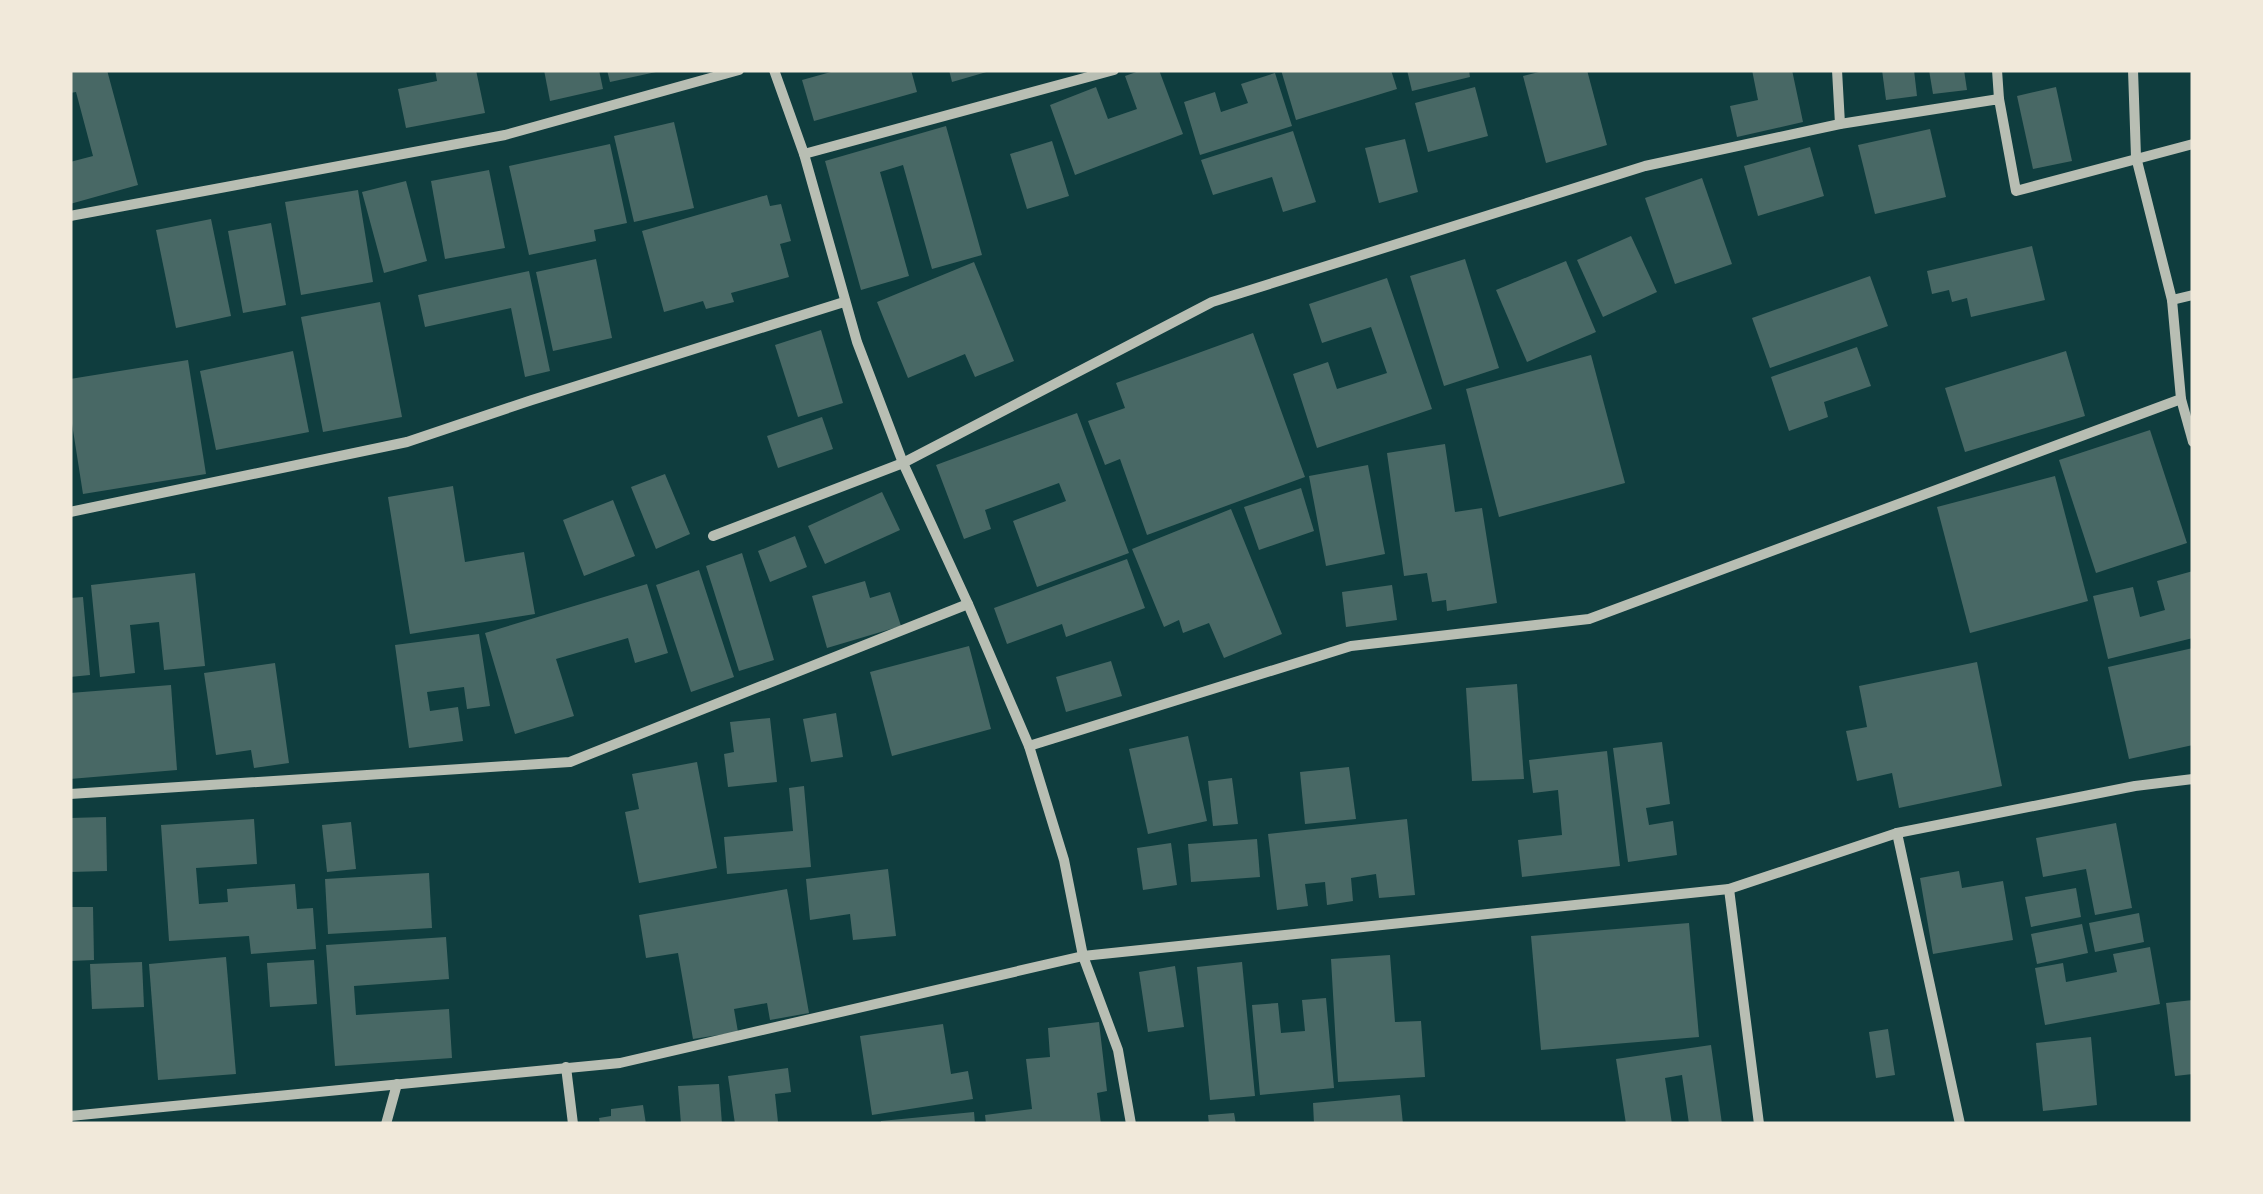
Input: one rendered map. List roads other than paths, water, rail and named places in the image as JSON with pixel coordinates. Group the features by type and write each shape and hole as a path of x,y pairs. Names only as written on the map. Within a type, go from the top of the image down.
{"street":[{"path":"70,216 506,134 739,70"},
{"path":"774,70 804,154 844,302 902,463 1029,746 1064,860 1083,956 1118,1050 1130,1124"},
{"path":"804,154 1114,70"},
{"path":"1837,70 1840,124"},
{"path":"1997,70 2016,192 2193,144"},
{"path":"2133,70 2136,157 2172,300 2181,399 2193,442"},
{"path":"713,536 902,463 1212,302 1645,166 1840,124 2000,99"},
{"path":"2172,300 2193,295"},
{"path":"70,512 407,442 844,302"},
{"path":"1029,746 1351,646 1589,620 2181,399"},
{"path":"70,794 570,762 968,604"},
{"path":"70,1116 620,1063 1083,956 1729,888 1896,832 2135,786 2193,779"},
{"path":"1896,832 1960,1124"},
{"path":"1729,888 1759,1124"},
{"path":"566,1067 573,1124"},
{"path":"386,1124 397,1084"}]}
